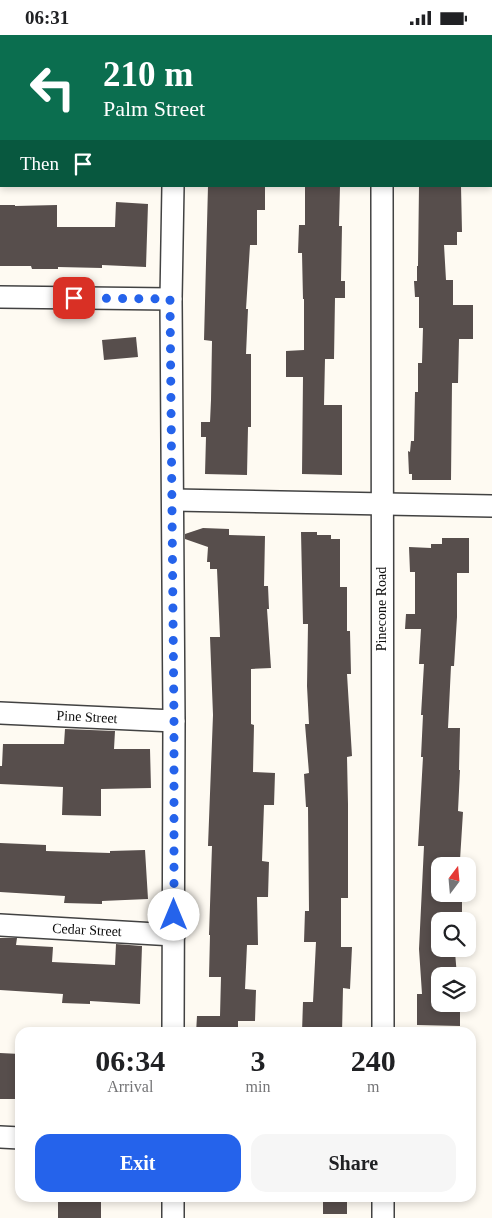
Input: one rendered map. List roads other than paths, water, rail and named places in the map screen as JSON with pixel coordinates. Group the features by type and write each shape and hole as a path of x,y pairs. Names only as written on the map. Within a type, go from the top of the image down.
{"street":[{"path":"173,187 170,299 174,721 173,1027"},
{"name":"Pinecone Road","path":"382,187 383,1027"},
{"path":"0,297 170,299"},
{"path":"173,500 492,505"},
{"name":"Pine Street","path":"0,713 174,721"},
{"name":"Cedar Street","path":"0,925 174,935"},
{"path":"0,1137 15,1138"},
{"path":"172,1218 173,1202"},
{"path":"383,1202 383,1218"}]}
